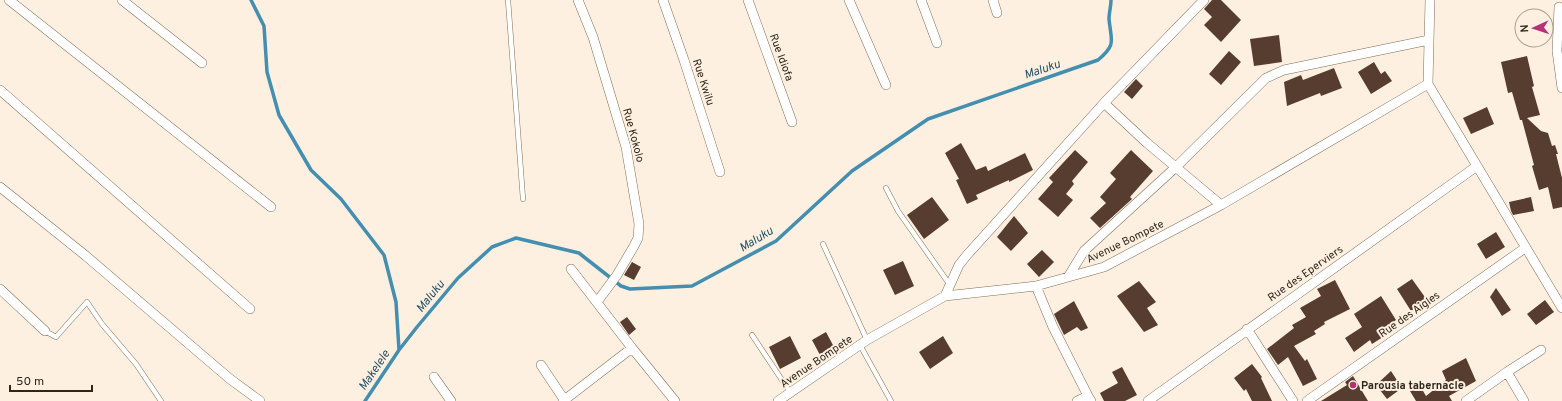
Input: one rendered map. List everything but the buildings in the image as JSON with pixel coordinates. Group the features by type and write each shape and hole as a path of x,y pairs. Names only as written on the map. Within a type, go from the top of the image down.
{"street":[{"path":"10,0 271,207"},
{"path":"122,0 202,63"},
{"name":"Rue Kokolo","path":"578,0 593,37 626,148 639,224 638,238 617,275 596,302"},
{"name":"Rue Kwilu","path":"663,0 720,172"},
{"name":"Rue Idiofa","path":"748,0 792,122"},
{"path":"849,0 886,85"},
{"path":"921,0 937,42"},
{"path":"993,0 997,13"},
{"path":"945,296 959,265 967,255 1104,103 1204,0"},
{"path":"1430,0 1428,84 1562,308"},
{"path":"1560,6 1557,51 1562,88"},
{"path":"1068,277 1084,251 1176,167 1266,78 1284,70 1429,40"},
{"name":"Avenue Bompete","path":"778,401 864,343 945,296 1036,286 1104,267 1221,205 1428,84"},
{"path":"0,90 250,309"},
{"path":"1104,103 1146,143 1221,205"},
{"name":"Rue des Eperviers","path":"1148,401 1477,166"},
{"path":"0,187 86,256 230,379 260,401"},
{"name":"Rue des Aigles","path":"1308,401 1525,248"},
{"path":"571,268 596,302 675,401"},
{"path":"1036,286 1053,327 1090,399 1077,401"},
{"path":"0,289 45,331"},
{"path":"1247,329 1293,401"},
{"path":"541,365 564,401 632,348"},
{"path":"1466,401 1541,350"},
{"path":"1507,372 1524,401"},
{"path":"434,377 451,401"}],"lane":[{"path":"508,0 523,199"},
{"path":"886,188 898,211 950,284"},
{"path":"822,244 864,343 891,401"},
{"path":"45,331 56,337 87,302 102,324 136,364 161,401"},
{"path":"752,335 790,392"}],"waterway":[{"path":"251,0 264,26 267,72 279,115 311,170 341,199 384,255 396,302 399,350"},
{"name":"Maluku","path":"365,401 399,350 417,327 458,278 492,247 516,238 579,253 621,286 630,289 692,286 776,241 852,171 928,119 1098,60 1108,50 1111,42 1109,19 1111,0"}],"place":[{"name":"Parousia tabernacle","path":"1353,385"}],"water label":[{"name":"Makelele","path":"374,370"}]}
